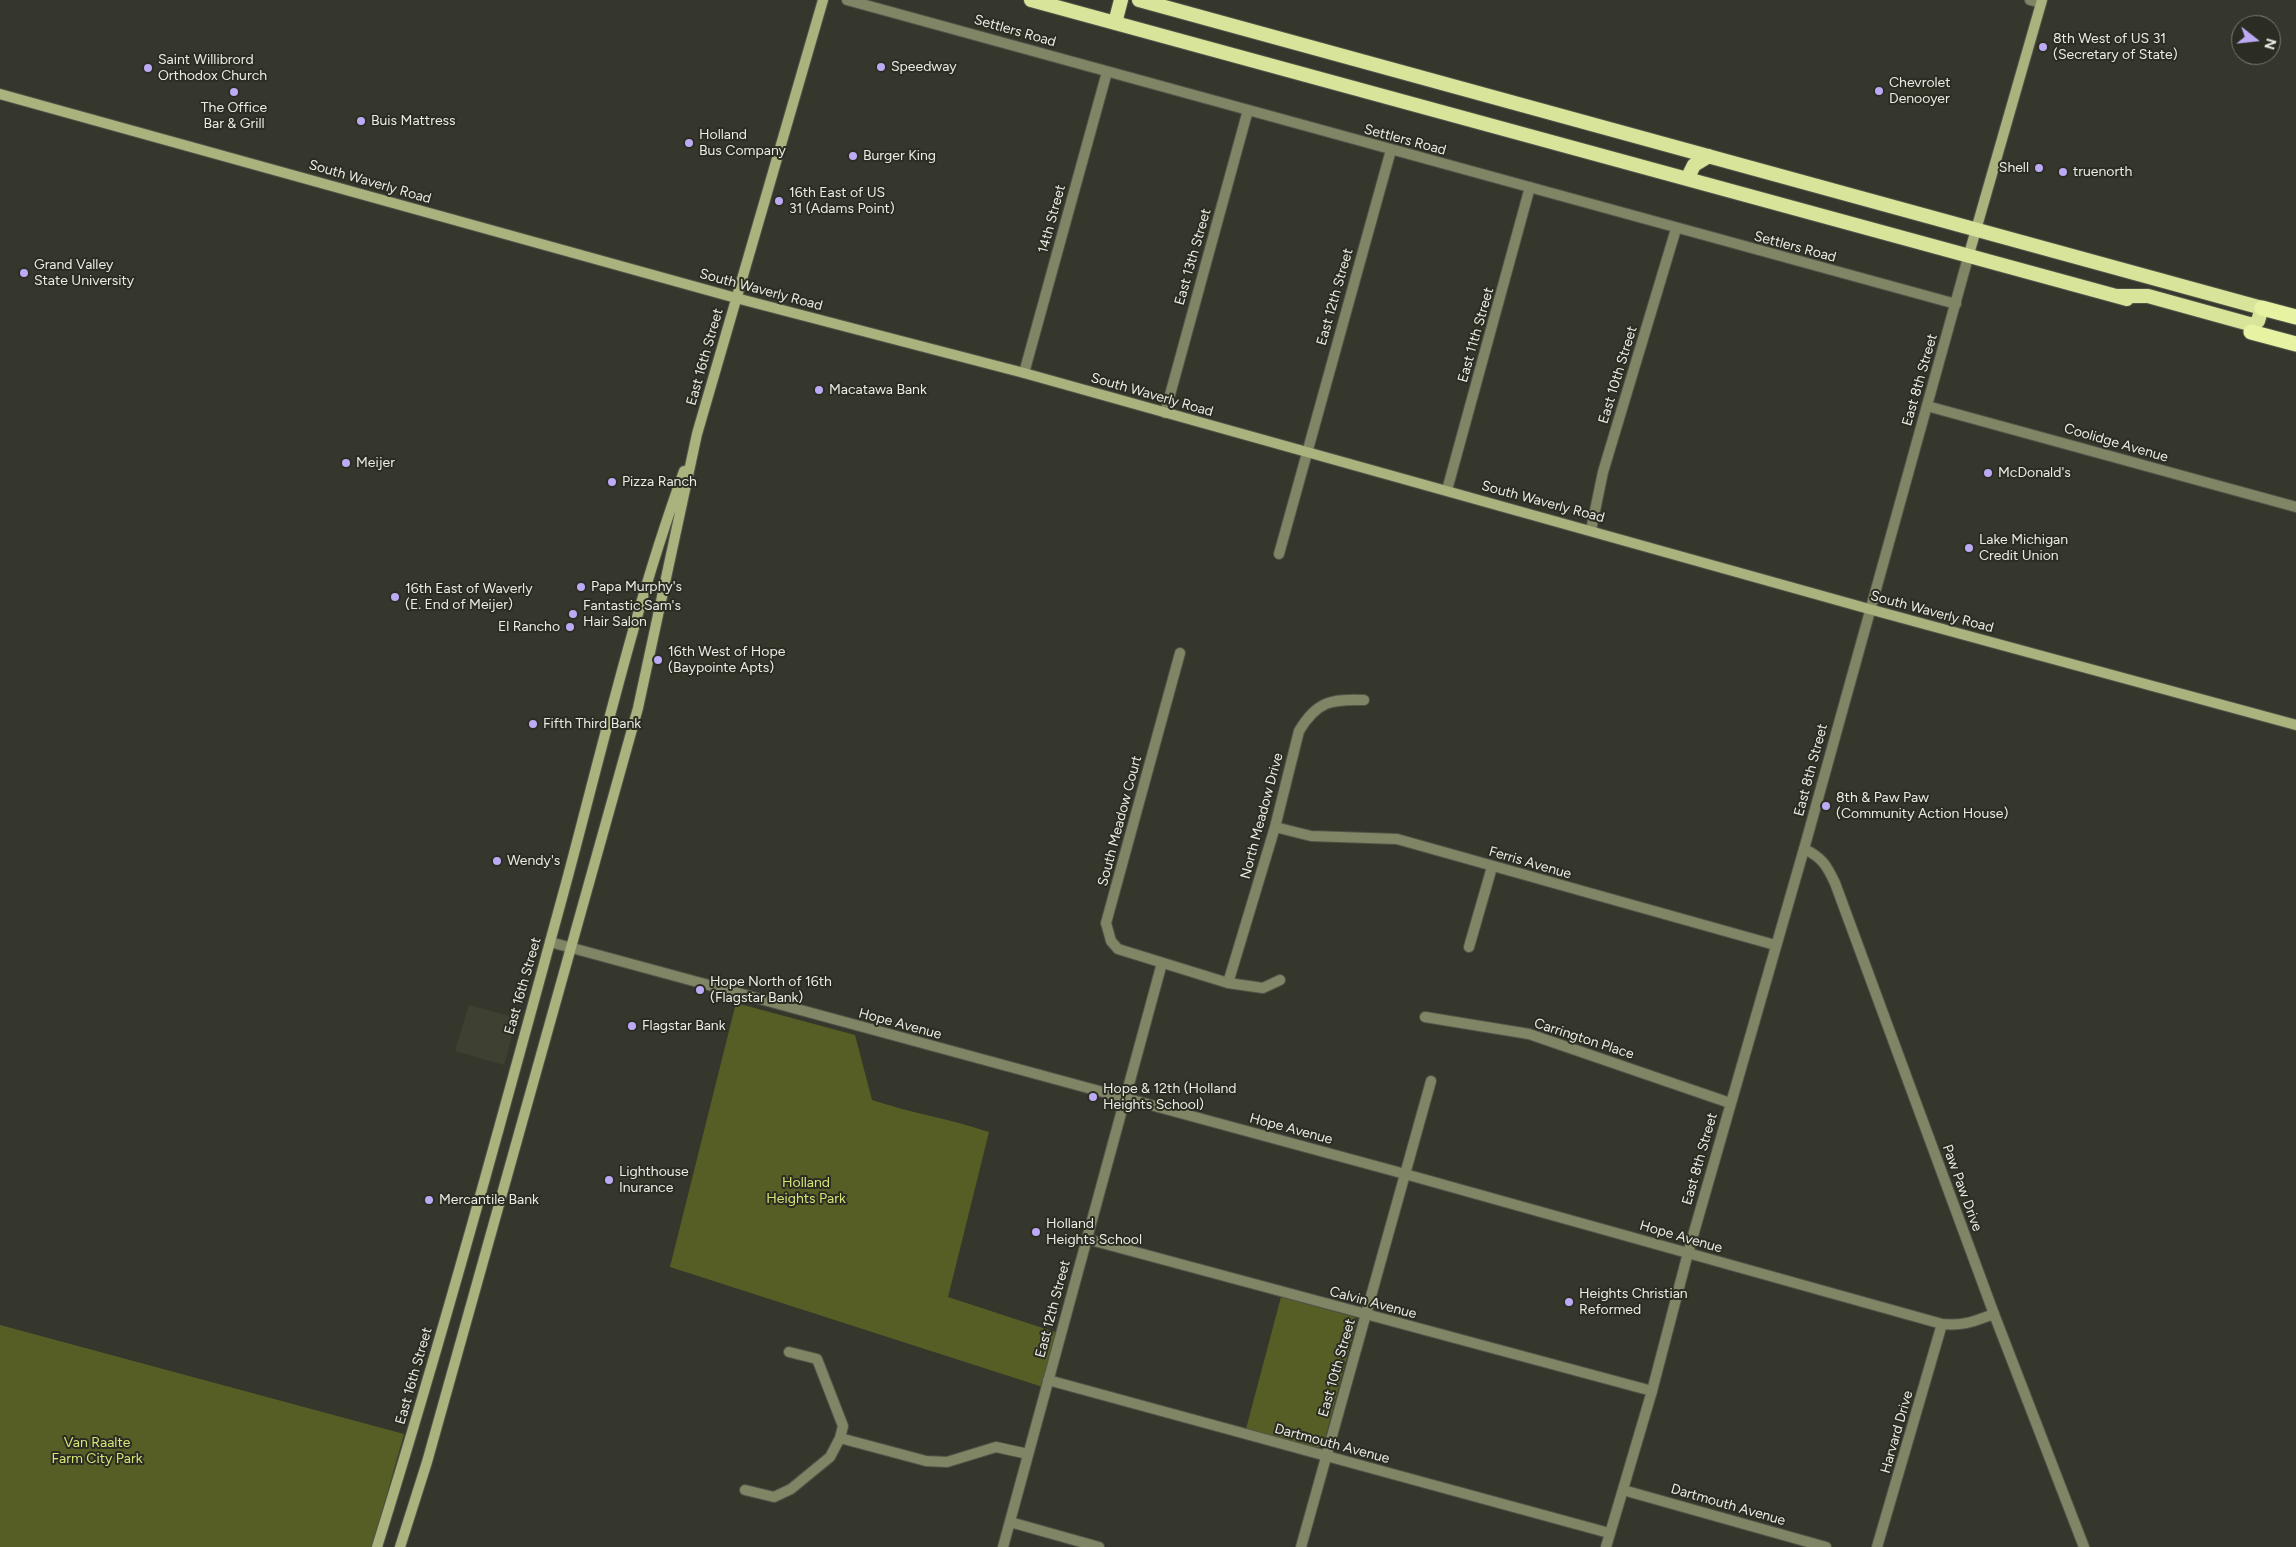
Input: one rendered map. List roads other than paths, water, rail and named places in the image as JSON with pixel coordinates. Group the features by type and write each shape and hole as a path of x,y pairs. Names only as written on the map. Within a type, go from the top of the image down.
{"highway":[{"path":"1031,0 2296,344"},
{"path":"1115,23 1121,0"},
{"path":"1139,0 2296,317"},
{"path":"1687,179 1694,164 1709,156"},
{"path":"2118,296 2148,296 2253,325 2258,321 2262,308"}],"main road":[{"name":"East 16th Street","path":"400,1547 430,1453 638,708 697,434 823,0"},
{"name":"East 8th Street","path":"1969,254 2041,2"},
{"name":"South Waverly Road","path":"0,94 736,298 1024,373 1870,609 2296,725"},
{"name":"East 16th Street","path":"377,1547 405,1457 550,942 656,546 697,434"}],"street":[{"name":"Settlers Road","path":"847,0 960,29 1107,72 1956,304"},
{"path":"2030,0 2041,2"},
{"name":"14th Street","path":"1024,373 1107,72"},
{"name":"East 13th Street","path":"1165,413 1248,110"},
{"name":"East 12th Street","path":"1279,554 1390,150"},
{"name":"East 11th Street","path":"1447,490 1530,187"},
{"name":"East 10th Street","path":"1591,530 1603,472 1676,229"},
{"name":"East 8th Street","path":"1606,1547 1652,1391 1688,1253 1804,849 1969,254"},
{"name":"Coolidge Avenue","path":"1927,406 2296,508"},
{"name":"South Meadow Court","path":"1180,653 1106,923 1111,941 1118,949 1228,983 1263,988 1280,980"},
{"name":"North Meadow Drive","path":"1228,983 1275,827 1299,731 1314,710 1333,700 1364,700"},
{"name":"Ferris Avenue","path":"1275,827 1311,836 1397,839 1775,945"},
{"name":"Paw Paw Drive","path":"1804,849 1818,855 1826,863 1835,883 1994,1314 2084,1547"},
{"path":"1470,947 1492,867"},
{"name":"Hope Avenue","path":"550,942 1406,1174 1942,1324 1960,1326 1994,1314"},
{"name":"East 12th Street","path":"1003,1547 1162,963"},
{"name":"Carrington Place","path":"1425,1018 1529,1034 1730,1103"},
{"name":"East 10th Street","path":"1301,1547 1431,1080"},
{"name":"Calvin Avenue","path":"1087,1239 1652,1391"},
{"name":"Harvard Drive","path":"1877,1547 1942,1324"},
{"path":"745,1490 774,1497 791,1489 830,1457 840,1438 843,1426 817,1359 790,1352"},
{"name":"Dartmouth Avenue","path":"1048,1380 1610,1533"},
{"path":"840,1438 926,1461 947,1462 996,1447 1028,1454"},
{"name":"Dartmouth Avenue","path":"1623,1490 1826,1547"},
{"path":"1010,1522 1099,1547"}],"place":[{"name":"8th West of US 31 (Secretary of State)","path":"2043,47"},
{"name":"Speedway","path":"881,67"},
{"name":"Saint Willibrord Orthodox Church","path":"148,68"},
{"name":"Chevrolet Denooyer","path":"1879,91"},
{"name":"The Office Bar & Grill","path":"234,92"},
{"name":"Buis Mattress","path":"361,121"},
{"name":"Holland Bus Company","path":"689,143"},
{"name":"Burger King","path":"853,156"},
{"name":"Shell","path":"2039,168"},
{"name":"truenorth","path":"2063,172"},
{"name":"16th East of US 31 (Adams Point)","path":"779,201"},
{"name":"Grand Valley State University","path":"24,273"},
{"name":"Macatawa Bank","path":"819,390"},
{"name":"Meijer","path":"346,463"},
{"name":"McDonald's","path":"1988,473"},
{"name":"Pizza Ranch","path":"612,482"},
{"name":"Lake Michigan Credit Union","path":"1969,548"},
{"name":"Papa Murphy's","path":"581,587"},
{"name":"16th East of Waverly (E. End of Meijer)","path":"395,597"},
{"name":"Fantastic Sam's Hair Salon","path":"573,614"},
{"name":"El Rancho","path":"570,627"},
{"name":"16th West of Hope (Baypointe Apts)","path":"658,660"},
{"name":"Fifth Third Bank","path":"533,724"},
{"name":"8th & Paw Paw (Community Action House)","path":"1826,806"},
{"name":"Wendy's","path":"497,861"},
{"name":"Hope North of 16th (Flagstar Bank)","path":"700,990"},
{"name":"Flagstar Bank","path":"632,1026"},
{"name":"Hope & 12th (Holland Heights School)","path":"1093,1097"},
{"name":"Lighthouse Inurance","path":"609,1180"},
{"name":"Mercantile Bank","path":"429,1200"},
{"name":"Holland Heights School","path":"1036,1232"},
{"name":"Heights Christian Reformed","path":"1569,1302"}],"park label":[{"name":"Holland Heights Park","path":"806,1192"},
{"name":"Van Raalte Farm City Park","path":"97,1452"}]}
